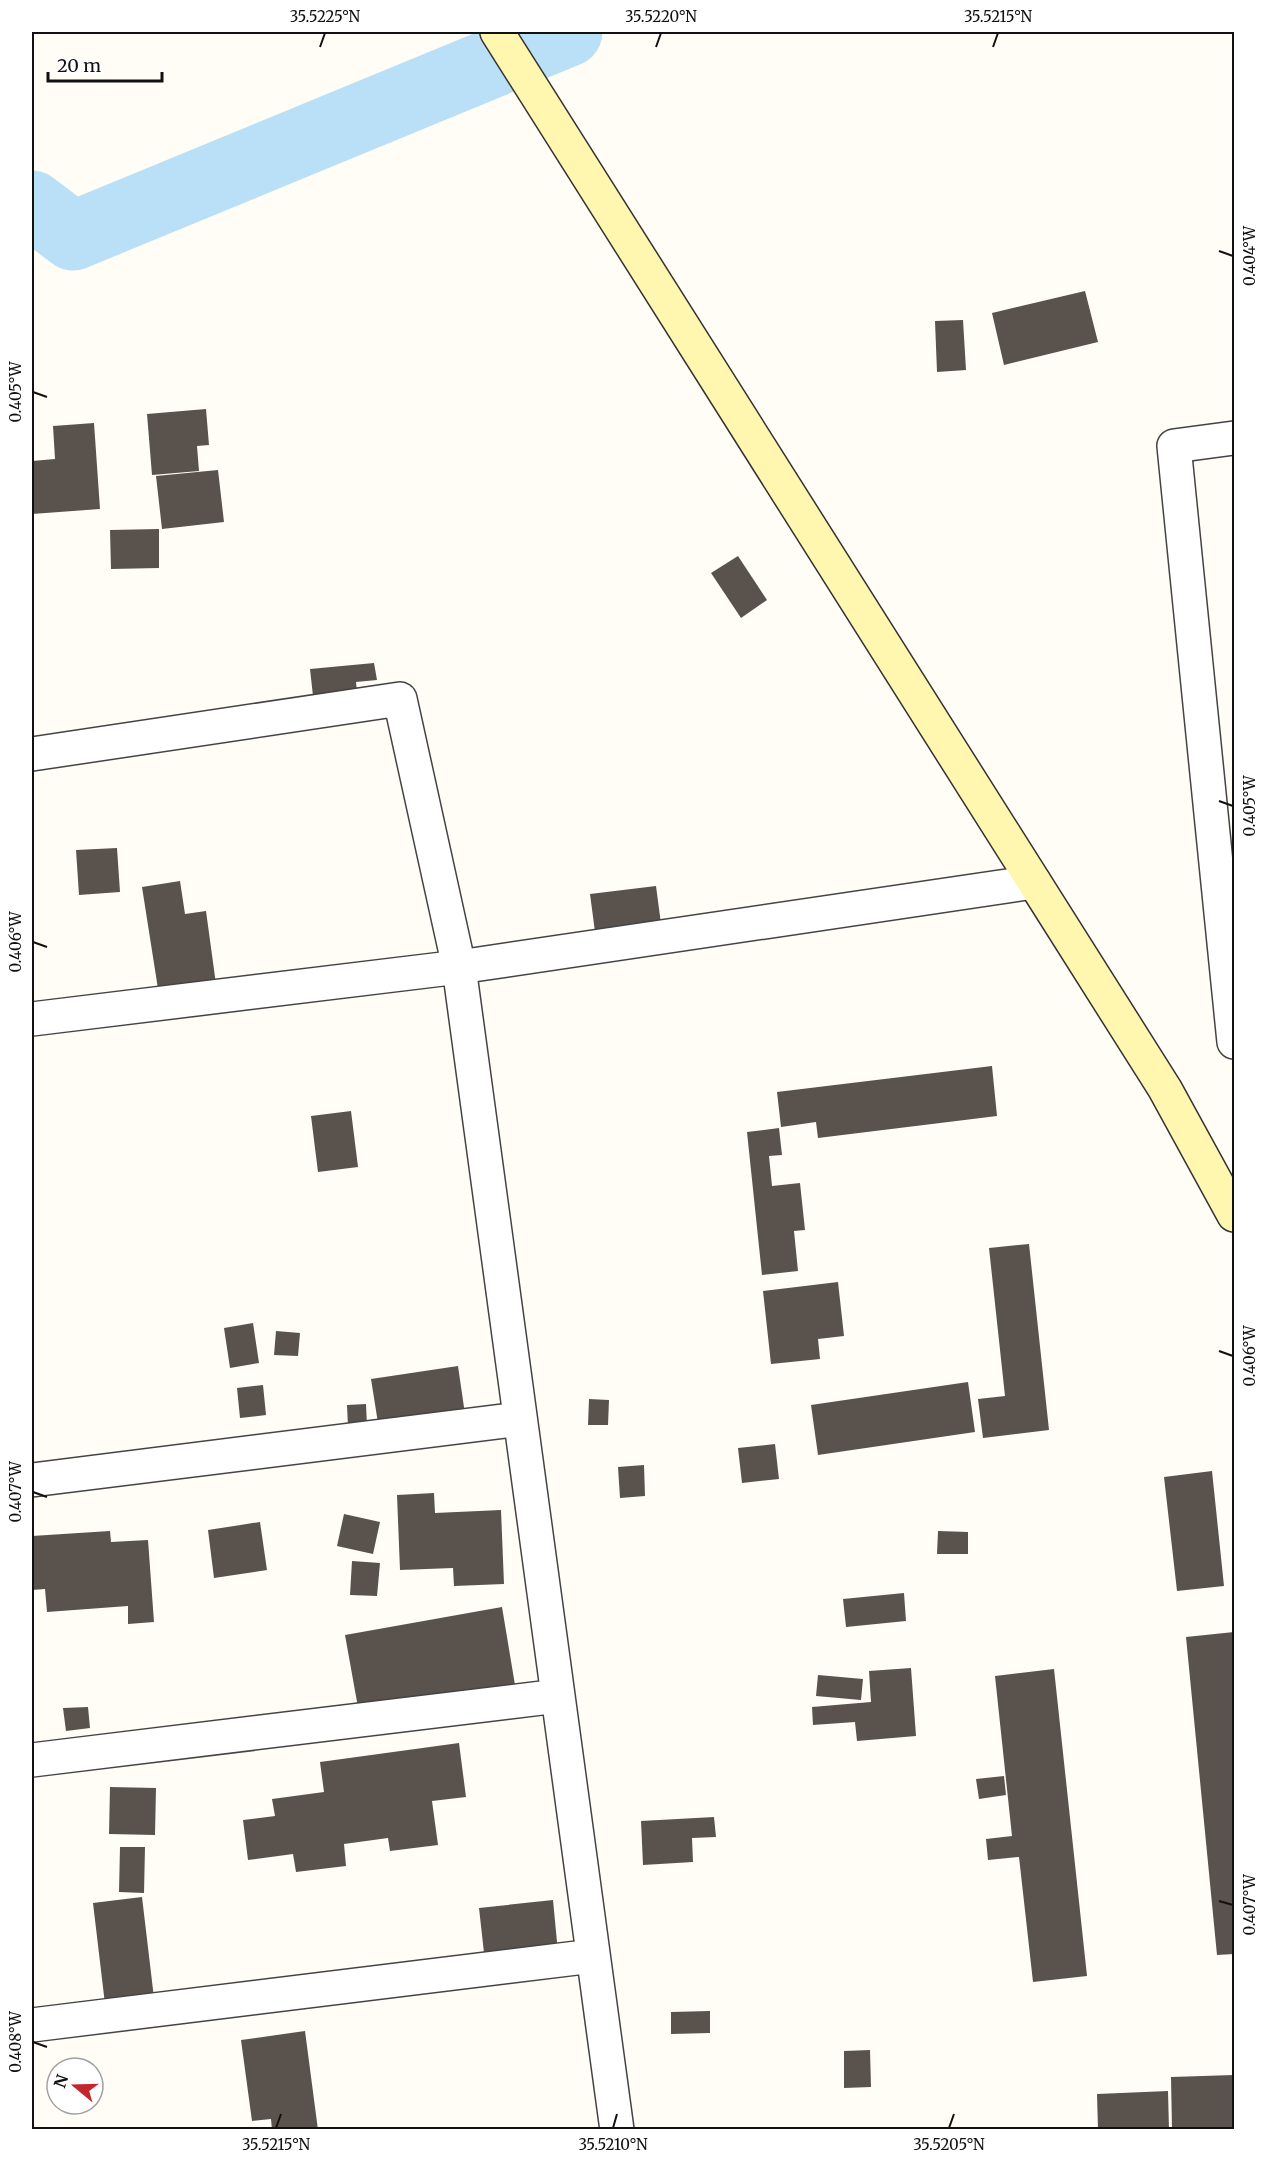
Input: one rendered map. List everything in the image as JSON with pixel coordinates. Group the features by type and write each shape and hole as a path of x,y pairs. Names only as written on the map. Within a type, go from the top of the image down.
{"main road":[{"path":"497,32 1165,1089 1233,1208"}],"street":[{"path":"1234,438 1174,446 1234,1042"},
{"path":"32,754 400,699 459,967 617,2130"},
{"path":"32,1019 459,967 1034,882"},
{"path":"32,1480 520,1419"},
{"path":"32,1760 558,1696"},
{"path":"32,2025 593,1956"}],"building":[{"path":"1085,291 1098,342 1004,365 992,313"},
{"path":"963,320 966,370 937,372 935,321"},
{"path":"206,409 209,445 197,446 199,471 152,475 147,414"},
{"path":"94,423 100,509 32,514 32,461 55,459 53,426"},
{"path":"218,470 224,522 162,529 156,476"},
{"path":"159,529 159,568 111,569 110,530"},
{"path":"738,556 767,600 741,618 711,573"},
{"path":"374,663 377,680 356,682 357,692 313,696 310,669"},
{"path":"117,848 120,892 79,895 76,850"},
{"path":"180,881 185,914 206,911 218,999 161,1008 142,887"},
{"path":"656,886 663,939 597,947 590,894"},
{"path":"992,1066 997,1116 818,1138 816,1122 781,1127 777,1092"},
{"path":"351,1111 358,1167 318,1172 311,1116"},
{"path":"779,1128 782,1155 769,1156 772,1186 800,1183 805,1230 794,1231 798,1271 762,1275 747,1132"},
{"path":"1029,1244 1049,1430 983,1438 978,1399 1005,1396 989,1248"},
{"path":"838,1282 844,1336 818,1339 820,1359 771,1364 763,1291"},
{"path":"253,1323 259,1363 230,1368 224,1328"},
{"path":"276,1331 300,1333 298,1356 274,1355"},
{"path":"458,1366 467,1428 381,1442 371,1379"},
{"path":"968,1382 975,1432 818,1455 811,1405"},
{"path":"263,1385 266,1415 240,1418 237,1388"},
{"path":"589,1399 609,1400 608,1425 588,1425"},
{"path":"366,1404 368,1448 349,1449 347,1405"},
{"path":"775,1444 779,1479 742,1483 738,1448"},
{"path":"644,1465 645,1496 620,1498 618,1467"},
{"path":"1212,1471 1224,1586 1177,1591 1164,1477"},
{"path":"434,1493 435,1513 501,1510 504,1584 454,1586 453,1568 400,1570 397,1495"},
{"path":"344,1514 380,1522 373,1554 337,1546"},
{"path":"260,1522 267,1570 214,1578 208,1530"},
{"path":"110,1531 111,1542 148,1540 154,1622 128,1624 128,1606 47,1612 45,1589 32,1590 32,1536"},
{"path":"938,1531 968,1532 968,1554 937,1554"},
{"path":"352,1561 380,1563 377,1596 350,1595"},
{"path":"904,1593 906,1621 846,1627 843,1599"},
{"path":"502,1607 515,1685 359,1713 345,1635"},
{"path":"1234,1632 1234,1954 1217,1955 1186,1637"},
{"path":"911,1668 916,1736 857,1741 855,1722 813,1725 812,1707 871,1702 869,1671"},
{"path":"1054,1669 1087,1976 1033,1982 1019,1857 988,1860 986,1839 1012,1836 995,1676"},
{"path":"818,1675 863,1679 861,1700 816,1696"},
{"path":"88,1707 90,1728 66,1731 63,1708"},
{"path":"459,1743 466,1797 432,1801 438,1845 390,1851 388,1838 344,1844 346,1866 296,1872 293,1854 248,1860 243,1820 275,1816 272,1799 324,1792 320,1762"},
{"path":"1004,1776 1006,1795 979,1799 976,1779"},
{"path":"110,1787 156,1788 155,1835 109,1834"},
{"path":"714,1817 716,1837 692,1838 693,1862 643,1865 641,1821"},
{"path":"120,1847 145,1847 144,1893 119,1892"},
{"path":"142,1897 156,2015 107,2021 93,1903"},
{"path":"553,1900 559,1963 486,1971 479,1908"},
{"path":"710,2011 710,2033 671,2034 671,2012"},
{"path":"305,2031 318,2130 272,2130 271,2119 252,2121 241,2040"},
{"path":"870,2050 871,2087 844,2088 844,2051"},
{"path":"1234,2075 1234,2130 1172,2130 1171,2077"},
{"path":"1168,2091 1169,2130 1098,2130 1097,2094"}],"waterway":[{"path":"32,205 73,236 568,32"}]}
